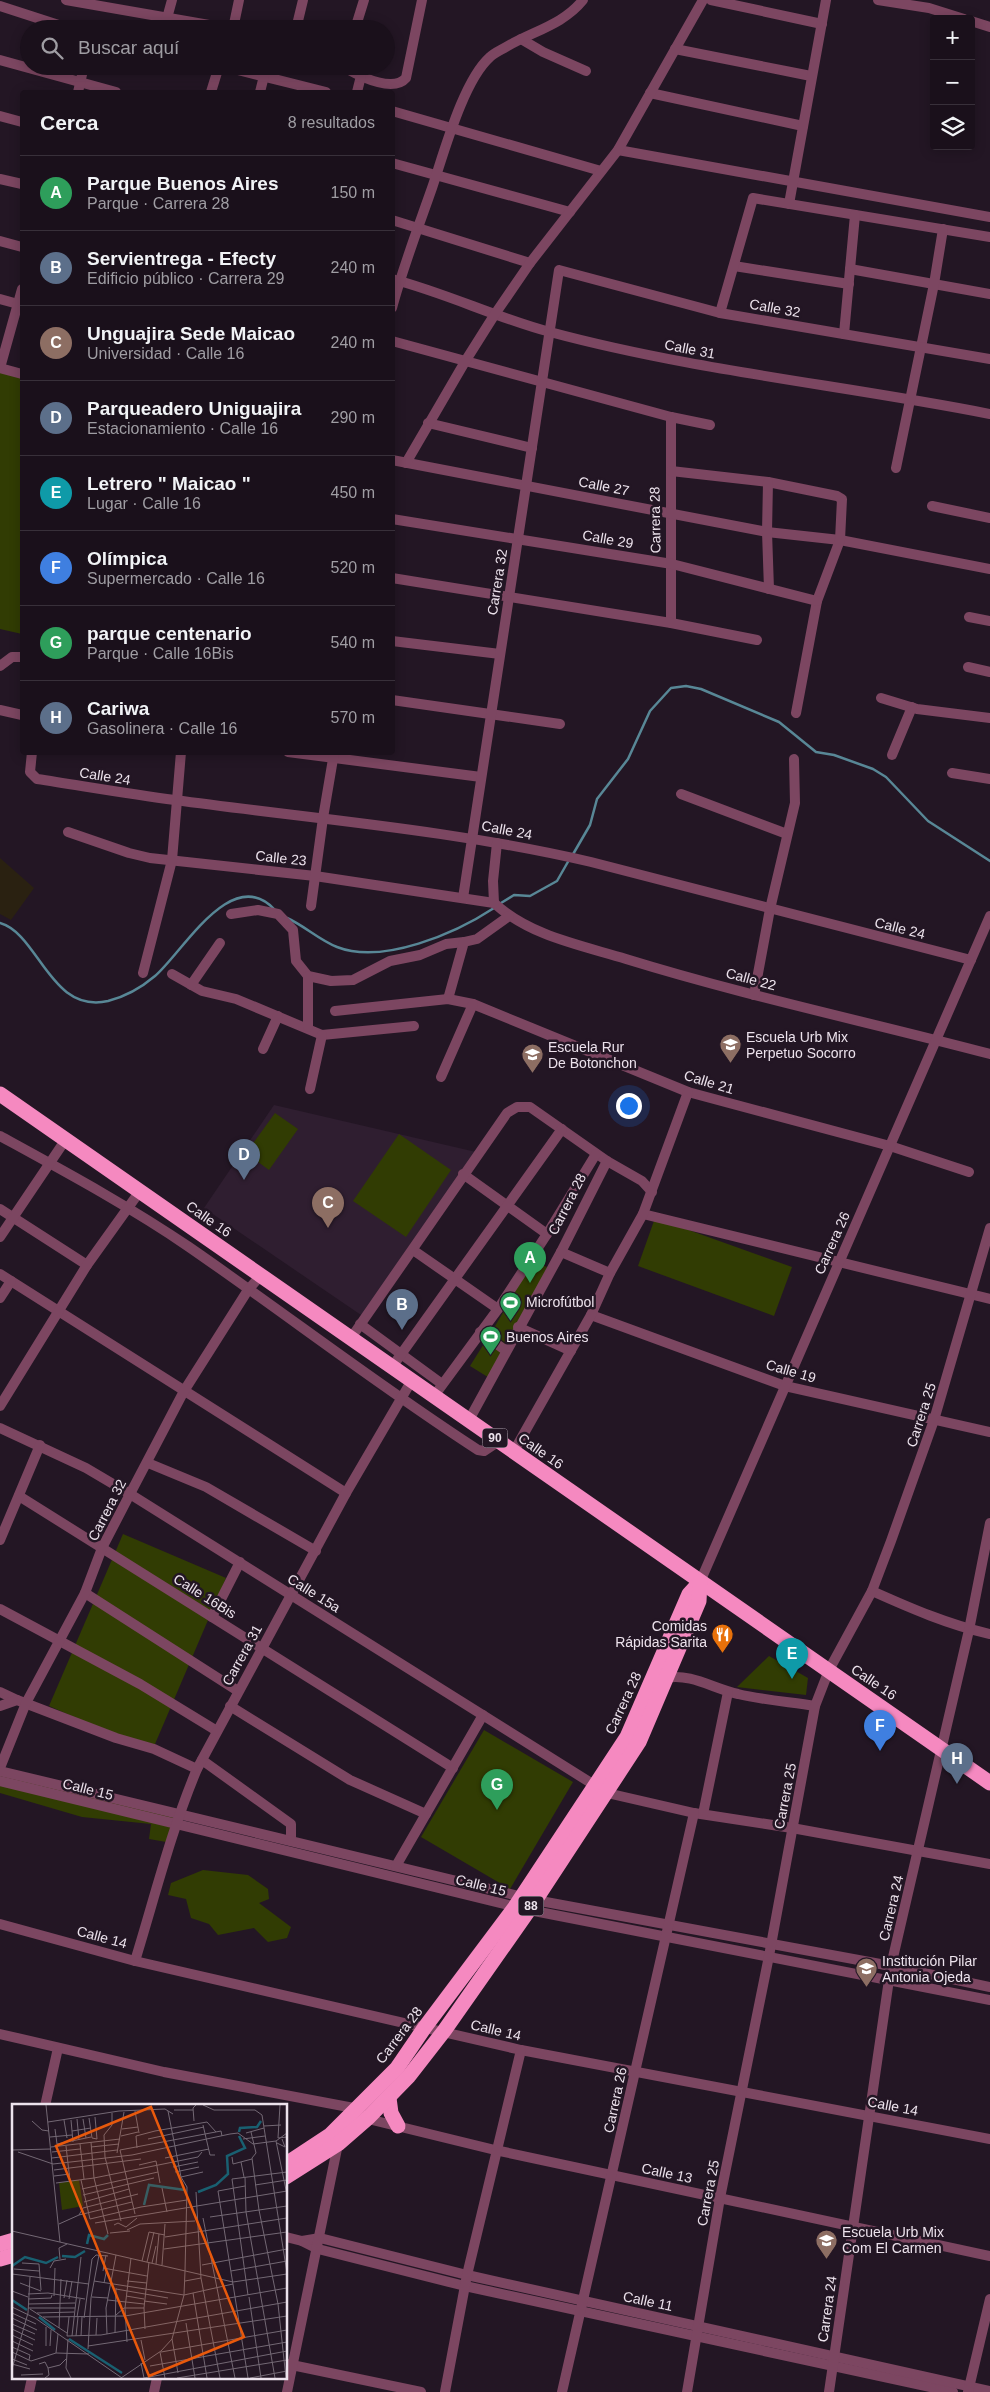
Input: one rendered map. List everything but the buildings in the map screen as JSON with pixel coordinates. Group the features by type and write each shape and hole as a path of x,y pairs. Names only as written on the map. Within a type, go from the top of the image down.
{"highway":[{"name":"Calle 16","path":"0,1094 351,1338 397,1361 412,1380 438,1390 469,1420 990,1783"},
{"name":"Carrera 28","path":"288,2176 338,2144 390,2098 444,2031 525,1903 601,1789 639,1742 699,1601 700,1582"},
{"name":"Carrera 28","path":"601,1789 627,1737 689,1594 700,1582"},
{"name":"Carrera 28","path":"288,2163 330,2135 397,2068 425,2027 525,1903"},
{"path":"390,2098 391,2112 398,2126"}],"street":[{"path":"66,0 116,4 179,20"},
{"path":"167,18 172,0"},
{"path":"235,20 240,0"},
{"path":"298,20 303,0"},
{"path":"358,20 364,0"},
{"path":"358,90 361,76 395,85 402,83 406,78 422,0"},
{"path":"396,280 419,227 453,127 472,80 490,56 521,38 555,24 573,12 583,0"},
{"path":"406,463 495,314 530,263 618,150 703,0"},
{"path":"711,0 822,24"},
{"path":"791,191 826,0"},
{"path":"878,0 929,8 951,15"},
{"path":"0,6 43,20"},
{"path":"975,22 990,27"},
{"path":"521,38 543,52 586,71"},
{"path":"675,49 811,76"},
{"path":"0,60 20,67"},
{"path":"42,75 79,88 98,90"},
{"path":"79,88 82,75"},
{"path":"212,90 218,75"},
{"path":"260,75 316,90"},
{"path":"260,90 264,76"},
{"path":"650,93 803,126"},
{"path":"395,112 601,171"},
{"path":"0,116 20,121"},
{"path":"618,150 791,191 990,217"},
{"path":"395,164 570,212"},
{"path":"0,178 20,183"},
{"path":"720,313 752,198 791,191 855,214 990,237"},
{"path":"844,334 855,214"},
{"path":"395,221 530,263"},
{"path":"896,468 934,284 943,229"},
{"path":"0,240 20,246"},
{"path":"734,266 849,284"},
{"path":"850,269 990,294"},
{"name":"Calle 32","path":"559,270 720,313 990,359"},
{"name":"Carrera 32","path":"463,898 481,777 493,715 500,654 559,270"},
{"name":"Calle 31","path":"396,280 550,332 727,371 910,398 990,414"},
{"path":"20,297 0,368 20,373"},
{"path":"0,299 18,304"},
{"path":"395,342 670,417 710,425"},
{"name":"Carrera 28","path":"670,417 671,622"},
{"path":"428,424 532,448"},
{"name":"Calle 27","path":"395,461 766,532 840,540"},
{"path":"671,471 768,482 837,496 842,499 840,540 817,601 796,713"},
{"path":"768,482 766,532 769,589"},
{"path":"932,506 990,518"},
{"name":"Calle 29","path":"395,519 672,564 817,601"},
{"path":"840,540 990,568"},
{"path":"395,578 671,622 757,640"},
{"path":"969,617 990,621"},
{"path":"395,641 500,654"},
{"path":"0,666 12,657 20,657"},
{"path":"968,666 990,672"},
{"path":"881,698 912,707 990,718"},
{"path":"395,700 560,724"},
{"path":"892,755 912,707"},
{"path":"0,710 20,715"},
{"name":"Calle 24","path":"32,755 30,772 37,779 176,800 472,838 559,854 971,960"},
{"path":"143,973 172,860 182,755"},
{"path":"311,906 334,755 481,777"},
{"path":"754,994 770,908 795,803 794,759"},
{"path":"952,773 990,779"},
{"path":"681,794 787,834"},
{"name":"Calle 23","path":"68,832 129,853 172,860 315,876 494,903"},
{"path":"494,903 493,881 497,843"},
{"name":"Calle 22","path":"494,903 509,916 538,932 669,972 990,1054"},
{"path":"231,914 258,910 278,914 293,930 296,960 308,976 308,1027"},
{"path":"308,976 331,981 353,980 390,961 420,955 446,944 477,939 509,916"},
{"name":"Carrera 26","path":"700,1582 990,916"},
{"path":"448,999 464,942"},
{"path":"191,985 220,943"},
{"path":"172,974 202,991 236,999 308,1027 322,1035 414,1026"},
{"name":"Calle 21","path":"335,1011 448,999 473,1004 688,1092 890,1146 969,1172"},
{"path":"441,1078 473,1004"},
{"path":"263,1049 278,1016"},
{"path":"310,1089 322,1035"},
{"path":"514,1451 591,1316 610,1273 643,1214 688,1092"},
{"path":"351,1338 413,1250 463,1174 507,1113 517,1107 530,1107 596,1154 642,1181 652,1192"},
{"path":"397,1361 562,1129"},
{"path":"0,1136 128,1208 188,1247 401,1400 478,1450 484,1451 499,1441"},
{"path":"0,1237 66,1139"},
{"name":"Carrera 28","path":"438,1390 498,1309 596,1154"},
{"name":"Carrera 28","path":"469,1420 505,1350 561,1252 607,1161"},
{"path":"463,1174 547,1234"},
{"path":"0,1406 87,1264 140,1191"},
{"path":"0,1209 87,1264"},
{"path":"643,1214 990,1300"},
{"name":"Carrera 25","path":"687,2392 720,2198 772,1944 815,1706 828,1670 872,1591 934,1420 990,1228"},
{"path":"413,1250 498,1309"},
{"path":"561,1252 610,1273"},
{"path":"0,1274 346,1493"},
{"name":"Carrera 32","path":"0,1770 22,1702 61,1640 85,1594 102,1548 184,1390 248,1290 260,1275"},
{"path":"0,1298 11,1281"},
{"name":"Calle 19","path":"591,1316 785,1386 990,1432"},
{"name":"Calle 16","path":"360,1324 397,1361 438,1390"},
{"path":"518,1327 571,1351"},
{"path":"480,1332 505,1350"},
{"name":"Carrera 31","path":"135,1961 178,1814 199,1764 346,1493 412,1380"},
{"name":"Calle 15a","path":"0,1428 86,1468 130,1494 601,1789"},
{"path":"0,1540 40,1445"},
{"path":"148,1462 206,1487 316,1551"},
{"name":"Calle 16Bis","path":"19,1496 453,1768"},
{"name":"Carrera 24","path":"829,2392 891,1966 969,1630 990,1523"},
{"path":"212,1617 240,1562"},
{"path":"872,1591 969,1630 990,1634"},
{"path":"85,1594 238,1691"},
{"path":"0,1609 61,1640 217,1730"},
{"path":"666,1678 676,1676 689,1678 728,1692 815,1706"},
{"path":"0,1692 116,1738 199,1764 291,1824 292,1841"},
{"name":"Carrera 26","path":"562,2392 613,2175 665,1935 698,1814 728,1692"},
{"path":"0,1706 22,1702"},
{"path":"230,1706 350,1780 426,1814"},
{"path":"396,1866 483,1715"},
{"name":"Calle 15","path":"0,1770 396,1866 525,1903 668,1924 891,1966 990,1987"},
{"name":"Calle 15","path":"0,1781 175,1824 665,1935 990,2000"},
{"path":"601,1789 698,1814 792,1828 990,1864"},
{"name":"Calle 14","path":"0,1924 135,1961 521,2050 990,2139"},
{"name":"Calle 13","path":"0,2034 164,2072 356,2109 360,2116 495,2150 990,2256"},
{"path":"44,2104 58,2048"},
{"path":"445,2392 467,2275 495,2150 521,2050"},
{"path":"287,2392 290,2364 319,2244 338,2144"},
{"name":"Calle 11","path":"288,2238 467,2275 582,2306"},
{"name":"Calle 11","path":"319,2244 465,2286 582,2306 833,2361 969,2389 990,2391"},
{"path":"969,2389 990,2299"},
{"name":"Calle 11","path":"833,2361 948,2392"},
{"path":"290,2364 421,2392"}],"shaded area":[{"path":"0,858 34,888 11,920 0,914"},
{"path":"274,1105 476,1152 364,1317 204,1208"}],"green space":[{"path":"0,371 20,376 20,634 0,629"},
{"path":"275,1113 298,1129 269,1170 246,1153"},
{"path":"399,1134 451,1170 406,1237 353,1201"},
{"path":"655,1218 792,1267 774,1316 638,1266"},
{"path":"533,1261 547,1267 529,1309 509,1345 491,1333"},
{"name":"Buenos Aires","path":"490,1334 509,1346 491,1379 470,1366"},
{"path":"123,1534 226,1578 152,1751 49,1706"},
{"path":"769,1656 808,1678 806,1695 737,1687"},
{"path":"484,1730 573,1782 510,1889 421,1837"},
{"path":"0,1775 174,1816 172,1843 149,1839 151,1824 82,1817 0,1793"},
{"path":"203,1870 248,1875 268,1889 269,1899 259,1903 291,1927 287,1938 268,1942 254,1928 218,1935 209,1924 191,1918 186,1899 168,1895 171,1883"}],"waterway":[{"path":"572,856 590,825 597,799 628,759 650,711 671,688 686,686 701,689 779,722 816,752 834,755 873,769 886,777 928,821 990,861"},
{"path":"501,903 514,895 530,896 557,881 569,860"},
{"path":"0,923 13,930 25,942 59,985 72,996 88,1002 108,1001 133,991 144,984 155,976 209,916 226,904 242,897 259,898 275,910"},
{"path":"287,918 337,947 355,952 376,952 418,944 440,936 478,918 494,908"}],"place":[{"name":"Escuela Urb Mix Perpetuo Socorro","path":"730,1064"},
{"name":"Escuela Rur De Botonchon","path":"532,1074"},
{"name":"Parqueadero Uniguajira","path":"244,1180"},
{"name":"Unguajira Sede Maicao","path":"328,1228"},
{"name":"Parque Buenos Aires","path":"530,1283"},
{"name":"Microfútbol","path":"510,1321"},
{"name":"Servientrega - Efecty","path":"402,1330"},
{"name":"Buenos Aires","path":"490,1356"},
{"name":"Comidas Rápidas Sarita","path":"723,1653"},
{"name":"Letrero \" Maicao \"","path":"792,1679"},
{"name":"Olímpica","path":"880,1751"},
{"name":"Cariwa","path":"957,1784"},
{"name":"parque centenario","path":"497,1810"},
{"name":"Institución Pilar Antonia Ojeda","path":"866,1988"},
{"name":"Escuela Urb Mix Com El Carmen","path":"826,2259"}]}
